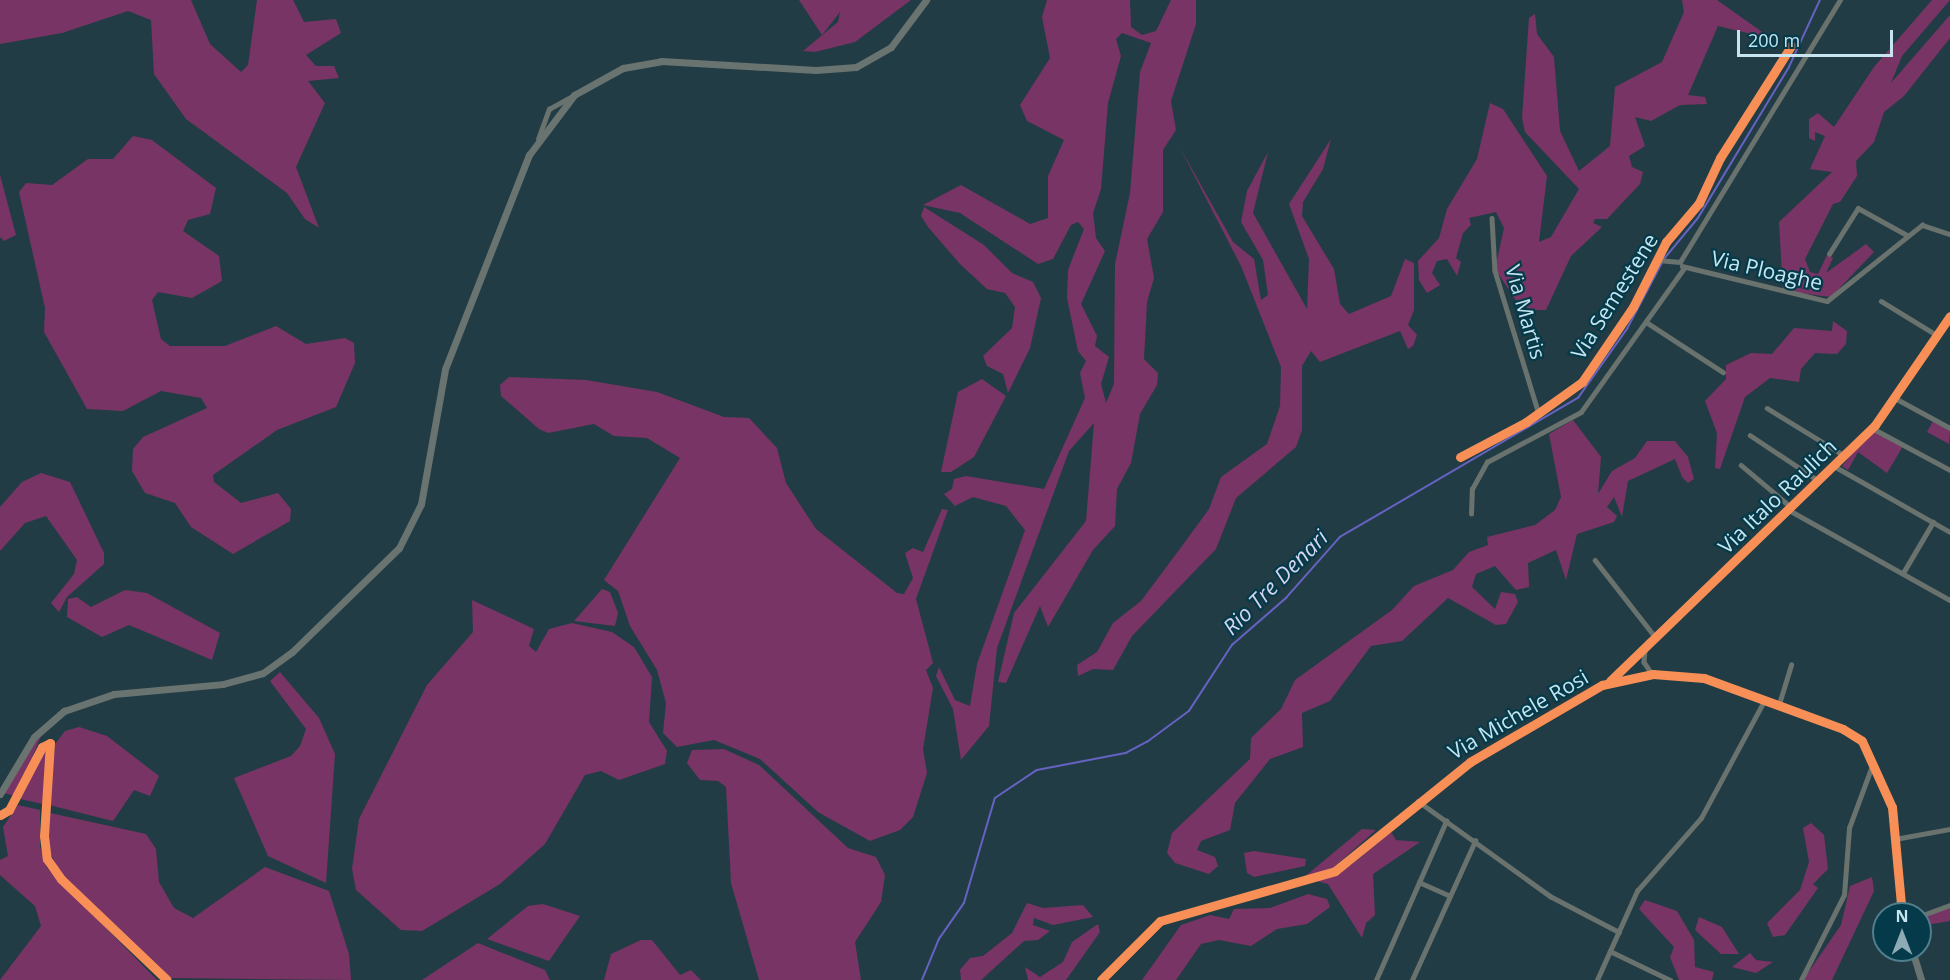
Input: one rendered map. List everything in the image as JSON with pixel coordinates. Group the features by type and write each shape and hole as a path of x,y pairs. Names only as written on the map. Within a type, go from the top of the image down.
{"main road":[{"path":"0,794 34,738 64,711 114,694 256,677 292,652 399,548 421,504 443,376 538,139 574,95 623,68 661,61 816,70 856,67 891,47 926,0"},
{"name":"Via Michele Rosi","path":"1101,980 1160,921 1328,874 1363,853 1418,801 1470,762 1608,683 1653,674 1693,675 1779,704 1853,734 1874,761 1891,803 1901,902"},
{"path":"1916,962 1921,980"}],"street":[{"path":"1680,262 1698,229 1840,0"},
{"name":"Via Semestene","path":"1460,457 1539,414 1582,382 1658,260 1686,220 1791,46"},
{"path":"1829,254 1858,208 1907,235"},
{"name":"Via Martis","path":"1492,218 1495,271 1539,414"},
{"path":"1686,220 1698,229"},
{"name":"Via Ploaghe","path":"1658,260 1671,264 1680,262 1685,267 1827,301 1907,235 1926,223 1950,234"},
{"path":"1471,514 1472,489 1487,462 1581,412 1685,267"},
{"path":"1881,301 1937,335"},
{"name":"Via Italo Raulich","path":"1608,683 1646,650 1872,428 1950,316"},
{"path":"1646,322 1723,372"},
{"path":"1895,398 1950,428"},
{"path":"1767,408 1845,456"},
{"path":"1872,428 1950,470"},
{"path":"1750,435 1819,481"},
{"path":"1741,465 1790,509 1950,600"},
{"path":"1834,466 1950,532"},
{"path":"1903,573 1933,522"},
{"path":"1595,560 1657,639"},
{"path":"1646,650 1645,665 1653,674"},
{"path":"1779,704 1791,665"},
{"path":"1598,980 1639,887 1701,818 1765,699"},
{"path":"0,814 9,810 42,747 50,743 44,836 48,859 61,879 167,980"},
{"path":"1801,980 1844,895 1849,828 1874,761"},
{"path":"1418,801 1550,896 1619,932"},
{"path":"1376,980 1446,821"},
{"path":"1895,839 1950,829"},
{"path":"1412,980 1474,842"},
{"path":"1419,882 1450,896"},
{"path":"1932,912 1950,905"},
{"path":"1610,951 1670,980"}],"shaded area":[{"path":"0,0 191,0 210,44 241,72 248,65 257,0 293,0 304,22 336,19 341,33 306,55 316,66 334,66 339,78 308,81 325,103 296,167 319,228 305,219 287,193 186,119 154,74 151,20 128,11 62,33 0,44"},
{"path":"799,0 911,0 855,42 815,52 803,51 838,22 840,12 822,35"},
{"path":"1047,0 1130,0 1131,27 1142,35 1156,31 1171,0 1196,0 1196,24 1171,101 1176,130 1163,150 1163,212 1147,239 1154,278 1147,302 1144,359 1158,373 1157,385 1140,414 1131,463 1117,489 1115,526 1093,550 1048,627 1040,606 1006,683 998,682 1014,613 1086,521 1094,423 1069,451 997,648 989,726 961,760 953,709 936,676 939,667 955,700 970,706 977,664 1025,530 1006,506 973,497 955,506 944,494 952,489 954,479 966,476 1044,489 1085,398 1080,373 1086,361 1078,351 1067,298 1068,270 1084,229 1078,222 1071,225 1053,259 1038,264 960,213 923,205 961,185 1030,224 1048,218 1048,176 1064,140 1027,121 1020,105 1050,58 1042,17","holes":["1122,33 1151,43 1140,72 1130,193 1115,264 1114,384 1106,403 1101,384 1109,357 1095,346 1097,336 1081,304 1105,251 1096,238 1093,213 1101,189 1108,103 1121,56 1116,39"]},
{"path":"1682,0 1717,0 1772,39 1718,26 1688,95 1705,97 1707,104 1680,105 1651,121 1635,117 1645,146 1629,156 1632,167 1643,172 1640,184 1607,219 1595,219 1593,223 1602,227 1571,256 1546,310 1529,310 1515,299 1495,269 1504,228 1496,212 1469,218 1471,225 1463,233 1456,258 1461,262 1457,276 1447,259 1437,261 1432,273 1440,285 1427,293 1419,280 1418,261 1439,238 1447,209 1477,159 1490,103 1503,109 1547,176 1539,242 1551,237 1579,189 1525,132 1522,118 1529,18 1535,14 1537,34 1554,57 1560,131 1579,171 1610,146 1615,87 1662,62 1684,12"},
{"path":"1932,0 1950,0 1902,56 1891,83 1950,15 1950,38 1904,96 1884,112 1874,142 1856,161 1857,176 1840,202 1833,204 1805,259 1810,272 1818,274 1827,255 1833,258 1826,273 1866,244 1874,252 1831,297 1783,291 1779,222 1832,172 1810,169 1825,136 1815,132 1815,141 1809,138 1809,119 1818,113 1834,127 1874,67"},
{"path":"133,136 152,140 216,188 210,214 188,220 183,231 219,256 222,281 192,298 158,292 152,300 161,339 170,346 225,346 276,326 306,344 345,338 354,343 355,363 336,407 277,430 213,475 214,482 241,503 278,493 291,509 290,521 233,554 191,527 175,503 145,493 132,471 133,449 143,437 207,408 201,398 161,391 123,411 87,409 44,332 45,308 19,192 26,183 52,185 88,159 113,159"},
{"path":"1331,139 1323,169 1303,202 1302,216 1334,269 1340,304 1349,314 1391,296 1405,259 1414,263 1414,310 1408,325 1417,335 1413,346 1408,349 1400,331 1320,362 1311,351 1302,366 1302,430 1296,447 1236,498 1216,549 1132,636 1113,670 1093,669 1078,676 1077,665 1097,652 1113,623 1141,601 1209,509 1221,477 1267,444 1280,406 1281,367 1241,266 1179,146 1233,242 1254,259 1261,300 1268,295 1263,260 1241,222 1247,191 1268,152 1253,213 1307,309 1309,259 1289,204"},
{"path":"0,175 16,235 4,241 0,237"},
{"path":"924,207 984,245 1012,273 1033,282 1041,298 1030,348 1008,393 1003,374 987,366 983,356 1012,328 1015,307 1005,293 987,289 960,264 921,216"},
{"path":"1833,321 1847,331 1846,344 1837,354 1815,353 1801,369 1799,382 1770,378 1745,397 1720,469 1715,468 1717,433 1705,401 1726,379 1726,365 1751,353 1772,354 1794,328 1832,331"},
{"path":"509,377 586,380 657,392 724,417 749,418 777,448 786,483 816,529 897,593 904,594 913,578 905,553 913,548 923,552 942,509 948,510 916,599 933,663 926,670 933,688 923,749 927,773 913,817 900,830 870,841 818,812 760,759 714,740 677,747 663,733 666,703 657,670 630,626 618,591 604,580 680,458 647,438 614,436 594,424 548,433 539,429 501,396 500,385"},
{"path":"982,379 1006,396 974,457 951,472 941,472 958,392"},
{"path":"1573,420 1601,457 1598,494 1612,471 1635,458 1647,441 1675,441 1688,457 1694,479 1688,483 1682,477 1675,459 1628,481 1622,517 1614,497 1607,507 1617,516 1614,522 1577,534 1566,580 1556,550 1528,563 1529,587 1516,590 1495,566 1476,574 1472,587 1495,609 1501,592 1515,594 1518,602 1506,624 1496,625 1448,598 1402,641 1371,646 1330,701 1302,713 1303,747 1270,759 1235,803 1230,830 1201,841 1197,850 1215,857 1218,866 1209,874 1175,863 1167,853 1172,833 1250,759 1251,738 1281,709 1295,680 1392,610 1414,586 1453,570 1469,552 1488,545 1487,537 1535,525 1555,510 1561,497 1549,434"},
{"path":"1933,421 1950,431 1949,444 1927,432"},
{"path":"1873,430 1903,446 1887,473 1858,452 1848,470 1842,466"},
{"path":"41,473 70,482 104,553 104,564 67,597 59,612 51,603 74,574 77,560 46,516 25,523 0,551 0,507 22,482"},
{"path":"602,589 610,592 618,613 615,626 574,621"},
{"path":"125,590 147,593 220,633 212,660 129,625 102,637 67,617 68,599 77,597 91,607"},
{"path":"472,600 534,629 529,646 536,652 549,629 572,623 612,632 634,647 652,677 649,722 667,751 665,764 619,780 601,771 585,775 545,844 500,884 422,931 401,930 356,890 352,869 359,819 427,685 473,632"},
{"path":"280,672 319,718 335,754 326,883 268,856 234,778 291,756 300,746 306,729 270,681"},
{"path":"79,727 107,736 159,776 150,796 134,790 113,821 49,805 55,744 65,731"},
{"path":"43,731 16,796 4,793 22,756"},
{"path":"48,745 43,804 20,799 44,746"},
{"path":"724,749 759,765 848,848 876,857 885,875 881,902 855,942 861,980 759,980 731,883 726,787 718,781 700,780 687,763 692,750"},
{"path":"18,805 40,810 40,847 47,868 157,980 0,980 41,926 35,906 0,875 0,860 8,856 3,827"},
{"path":"50,813 146,834 156,849 159,882 174,908 193,918 265,867 329,891 349,954 351,980 170,978 62,877 48,848"},
{"path":"1811,823 1824,835 1828,869 1813,884 1818,888 1785,935 1773,937 1767,923 1800,890 1809,862 1803,828"},
{"path":"1362,829 1376,830 1334,867 1303,878"},
{"path":"1391,832 1396,840 1420,842 1373,874 1375,915 1366,923 1362,938 1328,884 1316,881 1351,865"},
{"path":"1254,851 1306,859 1305,866 1254,877 1247,873 1244,853"},
{"path":"1872,877 1874,891 1832,980 1803,980 1841,925 1850,886"},
{"path":"1308,894 1327,899 1330,907 1307,924 1277,929 1251,946 1219,940 1201,944 1176,980 1142,980 1181,925 1210,915 1229,919 1234,909 1270,908"},
{"path":"1645,900 1677,911 1694,940 1695,967 1714,972 1712,980 1679,980 1670,957 1674,947 1639,909"},
{"path":"1027,903 1043,908 1083,905 1093,917 1053,925 1034,918 1033,925 1050,931 1038,940 1024,941 981,980 961,980 960,970 970,958 983,956 1012,933"},
{"path":"543,904 580,916 549,961 487,939 528,906"},
{"path":"1950,908 1950,921 1932,924 1932,914"},
{"path":"1699,917 1722,927 1739,954 1721,954 1695,930"},
{"path":"1098,924 1100,932 1066,980 1028,980 1025,967 1040,977 1063,962 1072,942"},
{"path":"641,940 652,940 680,975 691,970 701,980 604,980 611,954"},
{"path":"478,943 545,970 550,980 422,980"},
{"path":"1750,953 1756,960 1773,962 1756,973 1732,967"}],"waterway":[{"name":"Rio Tre Denari","path":"922,980 939,939 964,903 995,798 1037,770 1126,753 1147,742 1189,711 1232,645 1286,598 1340,537 1578,398 1627,329 1664,259 1698,218 1789,67 1820,0"}],"cycle path":[{"path":"1460,457 1526,422 1582,382 1633,307 1666,242 1699,203 1720,158 1791,46"},
{"path":"1610,681 1875,425 1950,316"},
{"path":"1101,980 1160,921 1335,871 1470,762 1602,685 1653,674 1704,678 1843,729 1862,741 1892,807 1901,902"},
{"path":"0,815 9,810 42,747 50,743 44,836 47,859 61,879 167,980"}]}
